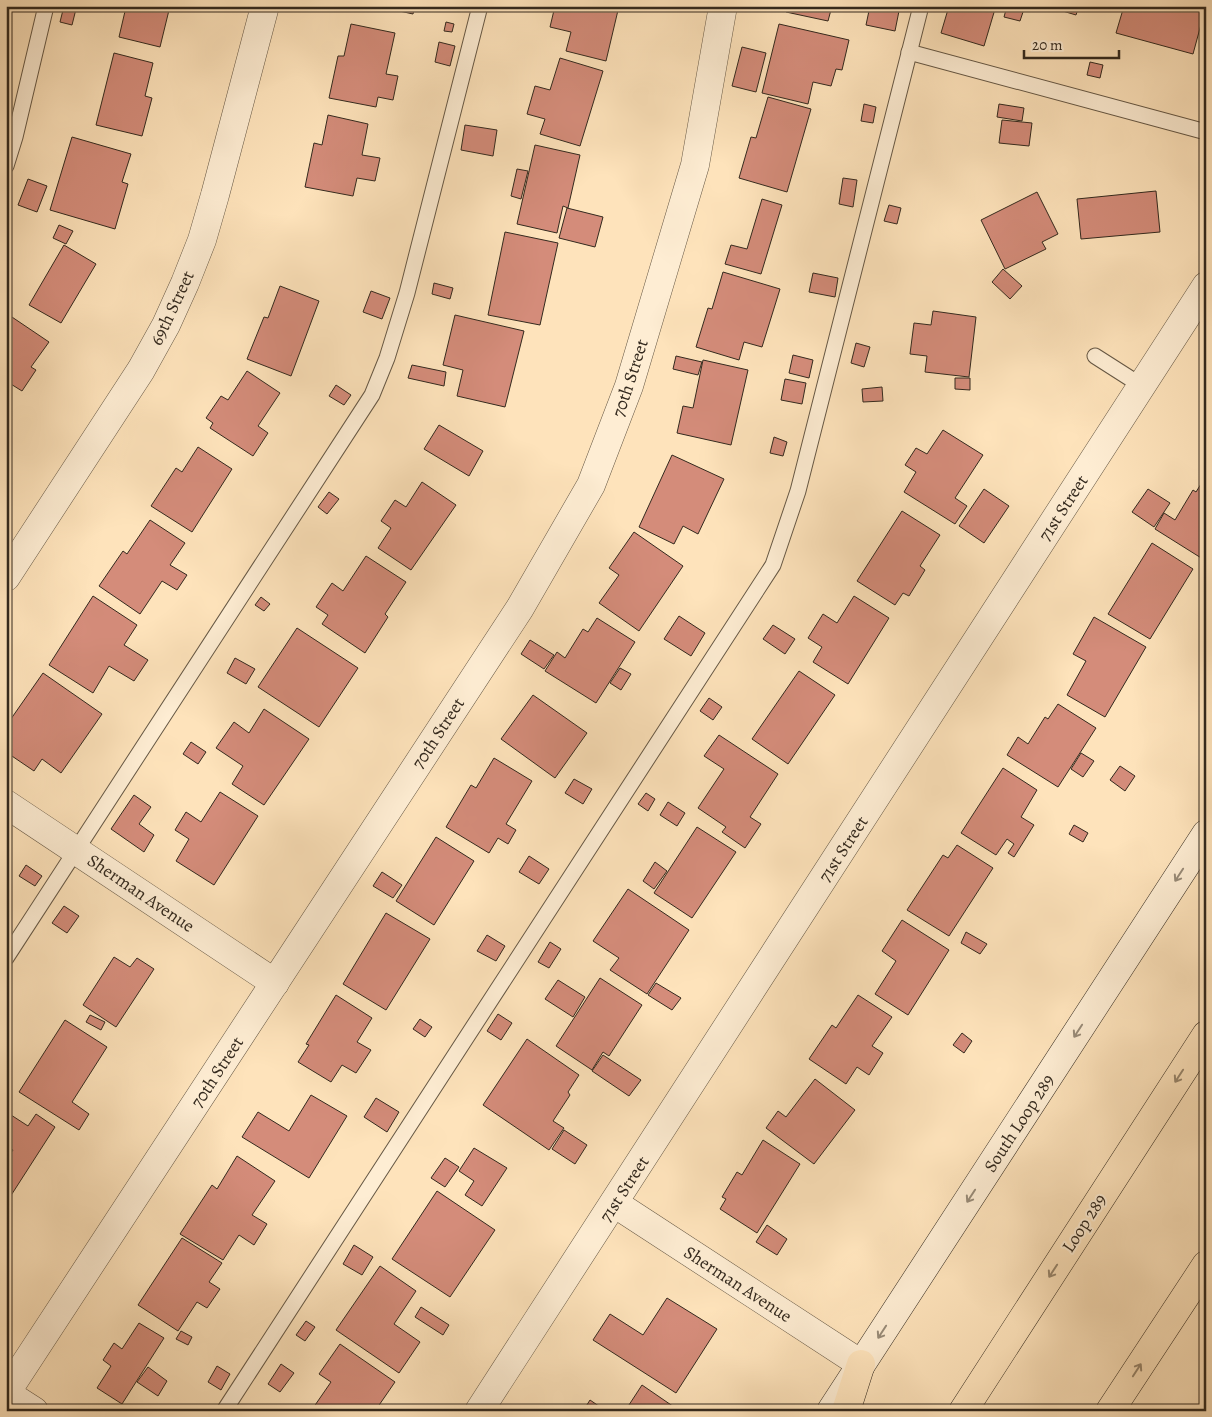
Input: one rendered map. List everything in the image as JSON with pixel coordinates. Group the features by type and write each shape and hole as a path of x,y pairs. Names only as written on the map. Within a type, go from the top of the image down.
{"highway":[{"name":"Loop 289","path":"963,1411 1206,1035"},
{"path":"1110,1411 1206,1266"},
{"path":"846,1411 861,1364"}],"street":[{"name":"69th Street","path":"6,577 142,370 166,325 185,283 202,240 215,195 264,6"},
{"name":"70th Street","path":"6,1393 520,608 591,485 629,386 695,165 723,6"},
{"name":"71st Street","path":"479,1411 1206,286"},
{"name":"Sherman Avenue","path":"6,804 275,983"},
{"name":"South Loop 289","path":"831,1411 1206,834"},
{"name":"Sherman Avenue","path":"614,1203 861,1364"},
{"path":"6,1393 34,1411"}],"lane":[{"path":"6,166 15,138 46,6"},
{"path":"6,958 372,395 387,358 407,293 480,6"},
{"path":"224,1411 773,565 798,491 921,6"},
{"path":"909,52 1206,132"},
{"path":"1095,356 1142,386"}],"building":[{"path":"64,6 76,9 72,25 60,22"},
{"path":"122,6 170,6 160,47 119,37 126,7"},
{"path":"377,6 415,6 413,14"},
{"path":"555,6 619,6 606,61 566,51 571,32 550,27"},
{"path":"787,6 832,6 828,21 786,12"},
{"path":"870,6 879,6 899,11 895,31 866,25"},
{"path":"949,6 987,6 995,9 984,46 941,33"},
{"path":"1007,6 1025,6 1020,21 1004,17"},
{"path":"1057,6 1079,6 1076,15 1056,9"},
{"path":"1124,6 1206,6 1193,54 1116,33"},
{"path":"446,22 454,24 452,32 444,31"},
{"path":"351,24 395,33 386,74 398,76 393,100 378,97 376,107 329,98 338,56 344,56"},
{"path":"779,24 849,40 842,70 836,69 831,86 813,82 808,104 762,93"},
{"path":"439,42 455,46 450,66 435,62"},
{"path":"742,47 766,53 756,92 732,86"},
{"path":"114,53 153,63 145,96 152,98 142,136 96,125"},
{"path":"560,58 603,71 580,146 540,134 545,119 527,114 535,86 550,90"},
{"path":"1090,62 1103,65 1100,78 1087,75"},
{"path":"768,97 811,109 787,192 739,178 751,137 756,138"},
{"path":"864,104 876,107 873,123 861,121"},
{"path":"999,104 1024,108 1022,121 997,117"},
{"path":"328,115 368,124 362,155 380,158 375,181 357,178 353,196 305,187 314,143 322,145"},
{"path":"1002,120 1032,123 1029,146 999,143"},
{"path":"465,125 497,130 493,156 461,150"},
{"path":"72,137 131,154 122,182 128,184 115,229 50,210"},
{"path":"535,145 580,155 568,208 563,206 557,233 517,224"},
{"path":"517,169 528,171 521,199 511,196"},
{"path":"843,178 857,180 853,207 839,204"},
{"path":"28,179 47,186 37,212 18,205"},
{"path":"1156,191 1160,232 1081,239 1077,199"},
{"path":"1037,192 1058,234 1042,242 1046,249 1005,269 981,220"},
{"path":"762,199 782,205 761,274 725,264 731,245 747,249"},
{"path":"889,205 901,208 897,224 884,221"},
{"path":"567,208 603,217 595,247 559,238"},
{"path":"59,225 73,231 66,244 53,238"},
{"path":"505,232 558,243 540,325 488,315"},
{"path":"64,245 96,264 61,323 29,305"},
{"path":"1003,269 1022,286 1010,299 992,282"},
{"path":"723,272 780,289 762,347 744,342 739,360 696,347 708,308 712,309"},
{"path":"813,273 838,278 835,297 809,292"},
{"path":"434,283 453,288 450,299 432,294"},
{"path":"280,286 319,301 291,376 247,359 264,317 268,318"},
{"path":"371,291 390,298 382,319 363,312"},
{"path":"933,311 976,317 969,377 925,372 927,356 910,354 914,323 931,325"},
{"path":"6,313 49,342 31,367 36,370 22,391 6,381"},
{"path":"455,315 524,331 505,407 457,396 463,370 443,365"},
{"path":"856,343 870,347 864,367 851,363"},
{"path":"793,355 813,360 809,378 789,373"},
{"path":"676,356 702,362 698,375 673,369"},
{"path":"703,360 748,370 731,445 677,433 683,406 693,408"},
{"path":"412,365 446,372 444,386 408,378"},
{"path":"247,371 280,393 258,426 268,433 253,456 210,428 213,423 206,418 221,396 228,400"},
{"path":"955,378 970,378 970,390 955,389"},
{"path":"785,379 806,383 802,404 781,400"},
{"path":"336,385 351,395 344,405 329,396"},
{"path":"882,387 883,401 863,402 862,389"},
{"path":"439,425 483,451 469,476 424,449"},
{"path":"943,430 983,455 955,498 967,506 955,524 904,492 916,472 905,465 916,448 927,454"},
{"path":"774,437 787,442 783,456 770,453"},
{"path":"198,447 232,469 192,532 151,506 176,468 182,472"},
{"path":"672,455 724,479 698,534 683,526 674,544 639,527"},
{"path":"1206,476 1206,561 1155,529 1164,513 1175,520 1193,490 1196,492"},
{"path":"422,482 456,505 411,570 378,548 391,528 381,521 395,500 406,507"},
{"path":"984,489 1009,506 984,543 959,526"},
{"path":"1148,489 1170,503 1154,527 1132,512"},
{"path":"329,492 339,499 327,514 318,507"},
{"path":"902,511 940,535 920,566 925,570 909,596 903,593 895,605 857,581"},
{"path":"150,520 185,543 170,565 187,575 177,590 162,581 140,614 99,586 123,551 127,554"},
{"path":"634,532 683,566 639,631 599,603 619,575 609,568"},
{"path":"1152,543 1193,569 1150,639 1108,614"},
{"path":"366,556 406,582 385,614 388,617 365,653 322,624 328,615 316,607 332,583 343,591"},
{"path":"93,596 137,625 124,645 148,660 134,681 109,666 93,693 49,665"},
{"path":"854,596 889,618 848,684 813,662 822,647 808,638 823,614 837,623"},
{"path":"261,597 270,604 264,611 255,605"},
{"path":"679,616 705,633 691,656 664,639"},
{"path":"1094,617 1146,647 1105,717 1067,695 1086,661 1073,654"},
{"path":"597,618 635,642 596,703 545,671 557,652 565,658 583,629 588,632"},
{"path":"773,625 795,639 785,654 763,639"},
{"path":"297,628 358,668 319,727 258,687"},
{"path":"530,640 554,655 544,669 521,654"},
{"path":"235,658 255,669 246,684 227,673"},
{"path":"620,668 631,674 621,690 610,683"},
{"path":"799,671 835,695 788,764 752,739"},
{"path":"43,673 102,714 61,773 42,759 34,771 6,752 6,726"},
{"path":"533,695 587,733 555,778 501,739"},
{"path":"709,698 722,707 713,720 700,711"},
{"path":"1058,704 1096,728 1058,787 1007,755 1018,737 1028,744 1045,717 1048,719"},
{"path":"264,709 309,739 264,805 232,784 243,766 216,748 234,722 249,733"},
{"path":"719,735 778,774 750,817 761,824 745,848 722,832 726,827 698,808 724,769 704,756"},
{"path":"191,742 206,752 198,764 183,754"},
{"path":"1081,753 1094,761 1083,777 1071,769"},
{"path":"494,758 532,781 506,824 516,830 508,844 498,838 489,853 446,827 471,785 476,788"},
{"path":"1120,766 1135,776 1125,791 1110,780"},
{"path":"1003,768 1037,790 1021,817 1034,825 1014,857 1008,853 1014,844 1007,839 996,855 961,833"},
{"path":"574,779 592,789 583,804 565,793"},
{"path":"220,792 258,816 214,885 176,861 189,839 175,830 186,812 201,822"},
{"path":"646,793 655,799 648,811 638,804"},
{"path":"134,795 151,807 139,824 154,835 144,852 111,829"},
{"path":"668,802 685,813 677,826 660,815"},
{"path":"1074,825 1088,833 1083,842 1069,834"},
{"path":"697,827 736,852 692,918 654,893"},
{"path":"436,837 474,861 434,925 396,901"},
{"path":"957,845 993,868 949,936 907,910 943,855 948,858"},
{"path":"529,856 549,869 539,884 519,872"},
{"path":"655,862 667,871 654,889 643,881"},
{"path":"26,865 42,876 35,886 19,876"},
{"path":"382,872 402,885 393,898 373,886"},
{"path":"628,889 689,930 647,994 610,970 619,958 593,941"},
{"path":"64,906 79,916 67,933 52,923"},
{"path":"386,913 430,939 386,1010 343,984"},
{"path":"902,920 949,950 908,1015 875,994 896,961 882,951"},
{"path":"966,932 987,944 980,954 961,943"},
{"path":"487,935 505,946 496,961 477,951"},
{"path":"550,942 561,949 549,968 538,962"},
{"path":"114,957 130,967 137,958 154,969 116,1027 83,1005"},
{"path":"600,978 642,1005 609,1056 603,1052 592,1070 556,1046"},
{"path":"558,980 585,997 573,1017 545,999"},
{"path":"656,983 681,998 672,1010 648,995"},
{"path":"336,995 372,1018 357,1042 371,1050 356,1073 342,1065 331,1082 298,1062 309,1045 306,1044"},
{"path":"858,995 892,1017 872,1046 883,1053 869,1075 857,1067 846,1084 809,1059 832,1025 836,1028"},
{"path":"498,1014 512,1023 501,1040 487,1031"},
{"path":"90,1015 105,1022 101,1030 86,1022"},
{"path":"420,1019 432,1027 425,1037 413,1029"},
{"path":"65,1020 107,1047 72,1102 89,1114 79,1130 19,1092"},
{"path":"962,1033 972,1041 964,1053 953,1045"},
{"path":"527,1039 579,1075 568,1092 570,1095 553,1121 564,1128 549,1150 483,1105"},
{"path":"603,1055 641,1080 629,1096 592,1071"},
{"path":"815,1079 855,1110 814,1164 766,1128 778,1111 786,1117"},
{"path":"311,1095 347,1116 309,1178 242,1137 258,1112 289,1131"},
{"path":"376,1098 399,1112 387,1132 364,1117"},
{"path":"36,1114 55,1127 10,1197 6,1195 6,1160 13,1150 6,1145 6,1121 11,1115 28,1126"},
{"path":"564,1130 587,1145 575,1164 552,1149"},
{"path":"763,1140 800,1164 757,1233 720,1209 726,1199 722,1197 737,1172 742,1175"},
{"path":"474,1148 507,1168 482,1206 465,1195 474,1181 459,1171"},
{"path":"237,1156 275,1181 252,1215 267,1224 254,1245 239,1235 223,1260 180,1234 212,1185 217,1189"},
{"path":"445,1158 459,1167 445,1187 431,1178"},
{"path":"437,1191 495,1230 450,1297 392,1259"},
{"path":"767,1225 787,1239 777,1255 756,1242"},
{"path":"182,1238 222,1263 209,1282 220,1289 207,1308 197,1302 178,1331 138,1305"},
{"path":"354,1245 373,1257 362,1275 343,1264"},
{"path":"380,1266 416,1291 394,1324 420,1342 399,1373 336,1330"},
{"path":"667,1298 717,1329 676,1393 593,1340 610,1314 643,1335"},
{"path":"421,1307 449,1325 443,1335 415,1317"},
{"path":"306,1321 315,1327 305,1341 296,1335"},
{"path":"139,1323 164,1338 122,1404 97,1388 111,1366 103,1360 114,1343 122,1349"},
{"path":"181,1331 192,1337 188,1345 176,1339"},
{"path":"340,1344 395,1382 375,1411 311,1411 331,1382 319,1374"},
{"path":"281,1364 294,1373 280,1392 268,1384"},
{"path":"217,1366 230,1374 221,1390 208,1382"},
{"path":"148,1367 167,1381 158,1396 137,1382"},
{"path":"642,1385 677,1409 676,1411 625,1411"},
{"path":"590,1400 606,1411 583,1411"}]}
